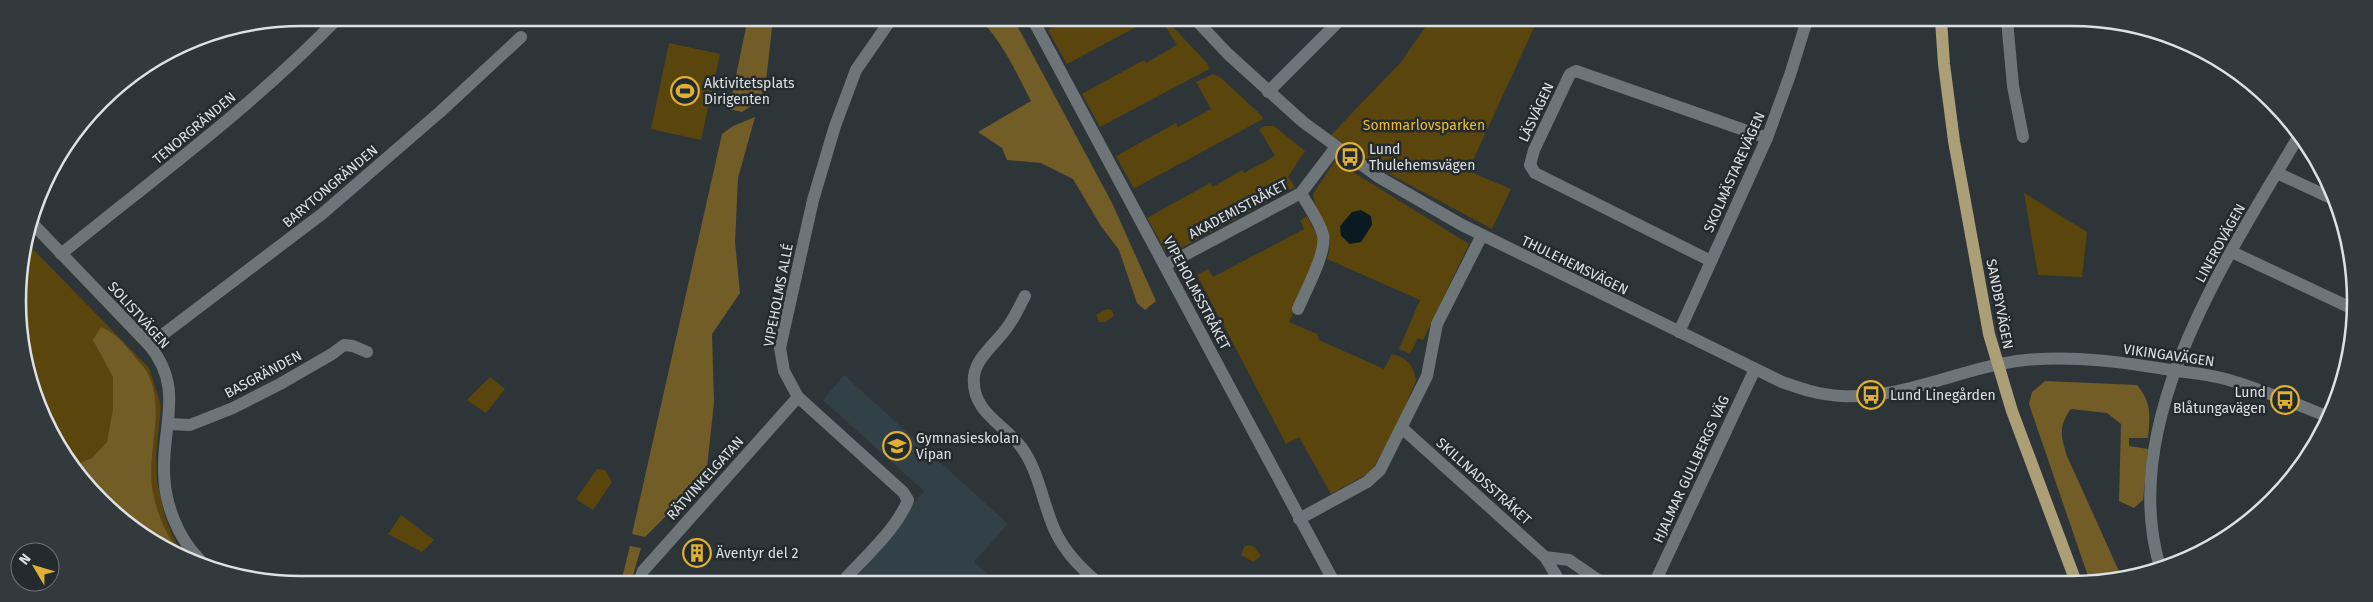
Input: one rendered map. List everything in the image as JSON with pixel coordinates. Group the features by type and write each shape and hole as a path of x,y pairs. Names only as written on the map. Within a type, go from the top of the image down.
{"main road":[{"name":"SANDBYVÄGEN","path":"1941,26 1944,64 1954,141 1989,334 2012,411 2074,576"}],"street":[{"name":"TENORGRÄNDEN","path":"62,254 221,126 330,26"},
{"name":"VIPEHOLMS ALLÉ","path":"847,576 886,533 908,500 903,492 798,397 784,371 780,348 813,200 835,126 856,70 886,26"},
{"name":"VIPEHOLMSSTRÅKET","path":"1036,26 1166,265 1331,576"},
{"name":"THULEHEMSVÄGEN","path":"1202,26 1268,92 1336,147 1400,190 1482,235 1755,369 1809,391 1853,396 1913,386 1997,363"},
{"path":"1268,92 1334,26"},
{"name":"SKOLMÄSTAREVÄGEN","path":"1679,332 1767,138 1805,26"},
{"path":"2007,26 2013,86 2024,137"},
{"name":"BARYTONGRÄNDEN","path":"149,345 322,214 440,112 521,38"},
{"name":"LÄSVÄGEN","path":"1711,261 1535,173 1530,165 1534,150 1570,74 1576,71 1767,138"},
{"name":"LINEROVÄGEN","path":"2159,561 2153,530 2151,487 2158,434 2176,370 2190,332 2232,252 2295,142"},
{"name":"AKADEMISTRÅKET","path":"1166,265 1302,193 1336,147"},
{"path":"2277,173 2326,196"},
{"path":"1298,309 1322,252 1324,240 1322,231 1302,193"},
{"name":"SOLISTVÄGEN","path":"37,228 149,345 161,363 167,378 170,404 164,469 167,497 180,533 196,555"},
{"path":"1299,519 1374,478 1387,458 1427,376 1435,327 1482,235"},
{"path":"2232,252 2347,306"},
{"path":"1025,296 1007,328 980,362 974,373 974,390 985,412 1018,443 1029,459 1056,532 1071,558 1090,576"},
{"name":"BASGRÄNDEN","path":"169,424 190,425 236,406 332,354 344,345 353,346 367,352"},
{"name":"VIKINGAVÄGEN","path":"1997,363 2035,360 2092,360 2144,364 2230,380 2322,414"},
{"name":"HJALMAR GULLBERGS VÄG","path":"1658,576 1755,369"},
{"name":"RÄTVINKELGATAN","path":"641,576 643,571 798,397"},
{"name":"SKILLNADSSTRÅKET","path":"1402,428 1545,557 1556,576"},
{"path":"1545,557 1569,560 1592,576"}],"shaded area":[{"path":"746,26 772,26 765,90 756,103 742,112 729,109"},
{"path":"1017,26 1112,203 1156,301 1145,310 1137,303 1119,250 1101,226 1073,179 1041,163 1007,160 1002,148 978,132 1031,101 1002,47 987,27"},
{"path":"755,117 738,178 735,242 740,293 712,334 714,402 707,468 686,496 645,537 632,534 722,134 733,126"},
{"path":"101,327 113,334 143,366 153,386 156,416 151,478 157,509 173,544 148,529 120,508 94,482 79,463 92,458 107,442 113,409 113,377 93,340"},
{"name":"Gymnasieskolan Vipan","path":"844,375 1008,524 974,562 990,576 853,576 924,491 823,400"},
{"path":"2045,381 2137,385 2148,404 2148,438 2129,438 2129,446 2148,449 2143,500 2134,508 2119,501 2121,424 2107,413 2071,409 2062,426 2063,443 2067,456 2119,571 2088,575 2029,404 2032,392"},
{"path":"630,546 641,548 633,576 622,576"}],"green space":[{"path":"1056,26 1138,26 1067,64 1048,30"},
{"path":"1165,26 1172,26 1207,63 1209,69 1100,127 1082,94 1144,60 1146,63 1177,45"},
{"name":"Sommarlovsparken","path":"1426,26 1535,26 1468,171 1511,189 1492,229 1380,169 1331,135 1401,62"},
{"name":"Aktivitetsplats Dirigenten","path":"669,43 720,54 701,140 651,129"},
{"path":"1213,74 1221,78 1263,119 1135,188 1133,187 1116,156 1176,123 1178,127 1211,109 1196,82"},
{"path":"1265,126 1274,126 1305,151 1288,177 1295,187 1172,253 1165,250 1147,218 1210,183 1213,187 1242,170 1244,173 1275,156 1259,129"},
{"path":"1335,161 1469,244 1423,340 1418,338 1410,354 1399,349 1420,300 1327,259 1329,250 1328,233 1313,194"},
{"path":"2024,193 2087,232 2082,277 2038,275"},
{"path":"1307,216 1319,240 1318,255 1289,322 1317,334 1319,340 1384,369 1392,354 1402,358 1411,366 1416,381 1397,426 1371,472 1331,494 1299,437 1286,444 1197,275 1208,269 1213,277 1304,229 1300,220"},
{"path":"32,248 149,368 161,405 156,454 157,481 165,517 179,547 148,529 120,508 83,468 55,423 41,389 29,337 26,301"},
{"path":"1106,309 1112,310 1114,316 1105,322 1099,322 1096,315"},
{"path":"490,377 505,389 486,413 467,400"},
{"path":"597,469 605,470 612,482 593,510 576,499"},
{"path":"401,515 434,540 422,552 388,534"},
{"path":"1249,545 1255,547 1261,556 1253,562 1241,555 1244,547"}],"water":[{"path":"1361,210 1371,216 1372,225 1361,242 1350,244 1341,236 1340,226 1352,212"}],"place":[{"name":"Aktivitetsplats Dirigenten","path":"685,91"},
{"name":"Lund Thulehemsvägen","path":"1350,157"},
{"name":"Lund Linegården","path":"1871,395"},
{"name":"Lund Blåtungavägen","path":"2285,400"},
{"name":"Gymnasieskolan Vipan","path":"897,446"},
{"name":"Äventyr del 2","path":"697,553"}]}
